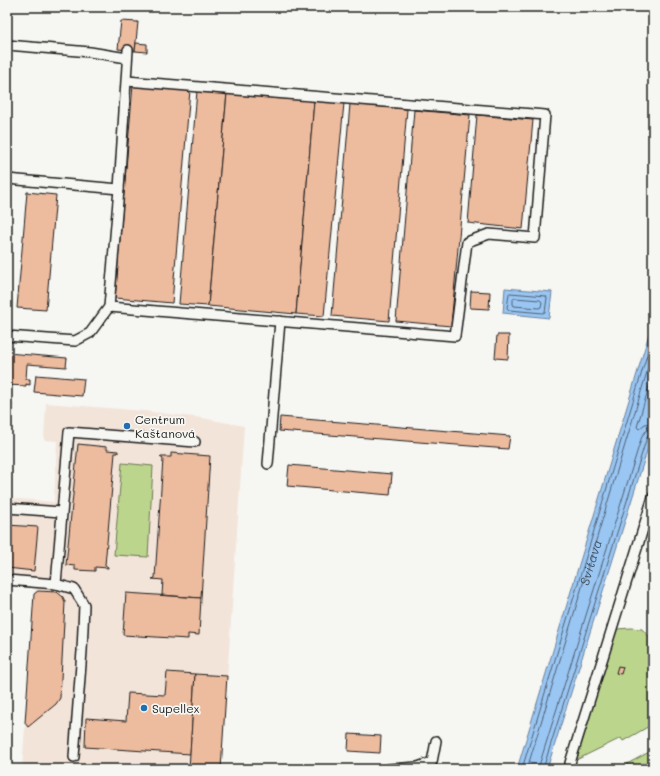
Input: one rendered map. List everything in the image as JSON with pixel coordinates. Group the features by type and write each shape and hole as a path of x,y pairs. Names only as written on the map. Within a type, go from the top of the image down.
{"lane":[{"path":"7,45 127,54 127,80 119,188 108,307 90,333 75,342 7,336"},
{"path":"108,307 455,336 467,242 489,234 535,238 545,115 127,80"},
{"path":"7,179 119,188"},
{"path":"268,464 280,321"},
{"path":"56,584 69,432 195,442"},
{"path":"570,763 653,497"},
{"path":"7,508 61,512"},
{"path":"7,580 56,584 74,589 84,605 74,757"},
{"path":"389,769 418,767 432,762 436,742"}],"shaded area":[{"name":"Centrum Kaštanová","path":"46,403 144,411 202,418 244,426 221,769 22,769 35,588 7,585 7,498 54,502 57,441 44,440"}],"green space":[{"path":"122,463 153,466 148,557 114,555"},
{"path":"617,629 642,629 653,641 653,724 623,741 621,738 576,760"},
{"path":"653,750 653,769 625,769 627,764"}],"water":[{"path":"505,288 552,292 549,318 503,313"},
{"name":"Svitava","path":"653,321 653,432 547,769 517,769"}],"building":[{"path":"84,7 111,7 111,9"},
{"path":"121,21 138,22 135,51 118,49"},
{"path":"136,43 147,44 147,52 135,51"},
{"path":"133,85 190,90 172,303 115,298"},
{"path":"197,91 227,93 208,306 179,304"},
{"path":"227,93 314,101 296,314 208,306"},
{"path":"314,101 344,103 324,316 296,314"},
{"path":"350,104 407,109 389,321 332,316"},
{"path":"414,110 470,115 451,326 396,321"},
{"path":"477,115 533,120 523,229 468,223"},
{"path":"27,192 56,195 46,310 17,308"},
{"path":"471,291 490,292 489,309 470,308"},
{"path":"497,335 509,335 508,359 495,358"},
{"path":"7,353 67,358 66,367 27,364 26,379 30,379 30,385 7,385"},
{"path":"36,375 84,379 82,396 34,392"},
{"path":"7,403 12,403 11,422 7,421"},
{"path":"280,417 510,436 508,449 279,431"},
{"path":"78,444 107,447 107,450 118,451 118,453 115,453 105,565 108,568 95,567 95,571 75,570 75,566 66,565"},
{"path":"171,453 210,456 201,598 162,595 163,580 152,579 155,578 163,459 160,457 171,457"},
{"path":"289,465 392,474 390,495 287,486"},
{"path":"7,525 38,527 34,571 7,568"},
{"path":"38,591 57,592 63,597 65,602 60,698 56,704 28,727 25,723 34,594"},
{"path":"126,593 201,598 199,635 188,634 188,639 123,635"},
{"path":"618,666 623,667 621,674 616,673"},
{"path":"167,672 195,674 190,754 85,747 86,718 126,721 128,693 165,695"},
{"path":"195,674 227,676 221,769 189,769"},
{"path":"349,734 381,736 380,753 348,751"}],"place":[{"name":"Centrum Kaštanová","path":"127,426"},
{"name":"Supellex","path":"144,708"}]}
